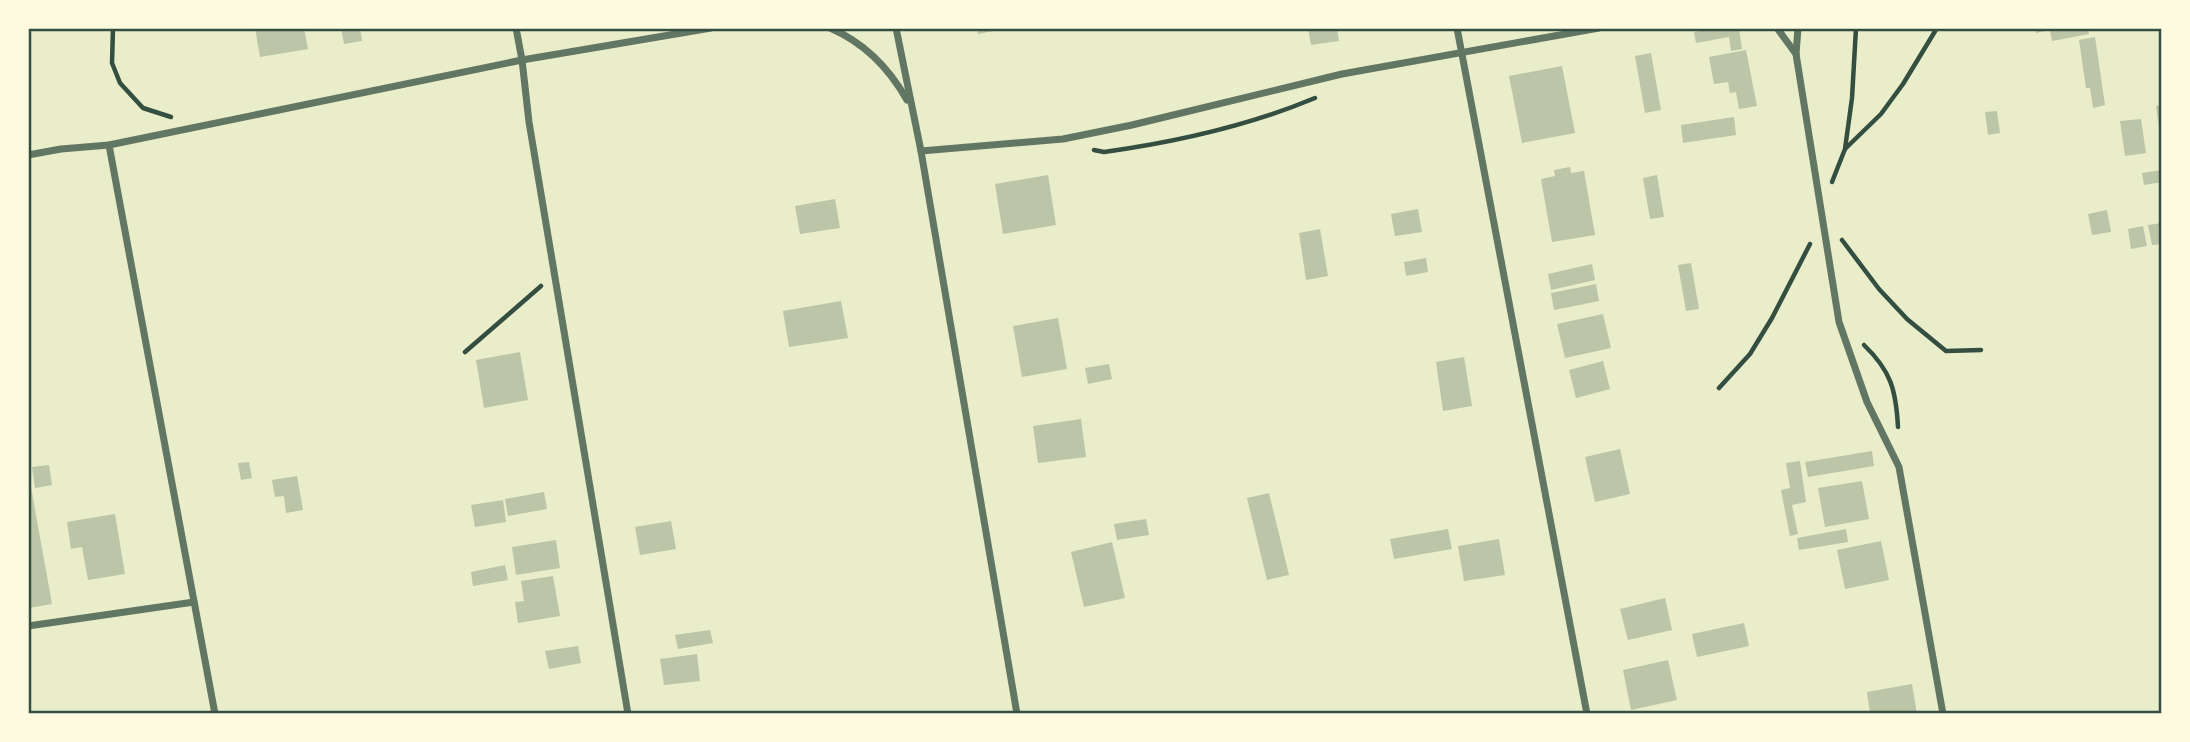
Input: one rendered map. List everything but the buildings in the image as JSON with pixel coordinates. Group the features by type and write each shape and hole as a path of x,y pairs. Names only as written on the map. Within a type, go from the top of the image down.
{"street":[{"path":"516,28 529,122 628,714"},
{"path":"28,155 109,145 522,60 711,28"},
{"path":"830,28 865,47 891,73 912,107"},
{"path":"895,28 921,151 1017,714"},
{"path":"1457,28 1587,714"},
{"path":"921,151 1063,139 1342,74 1599,28"},
{"path":"1777,28 1796,54"},
{"path":"1798,28 1796,54 1839,322 1867,402 1899,467 1943,714"},
{"path":"109,145 215,714"},
{"path":"28,626 194,602"}],"path":[{"path":"113,28 111,63 120,83 143,108 198,126"},
{"path":"1832,184 1845,149 1852,98 1856,28"},
{"path":"1845,149 1881,114 1937,28"},
{"path":"1719,388 1750,354 1772,318 1821,221 1849,245 1879,289 1907,319 1946,351 1981,350"},
{"path":"465,352 554,274"},
{"path":"1839,322 1874,354 1891,377 1898,432"}]}
